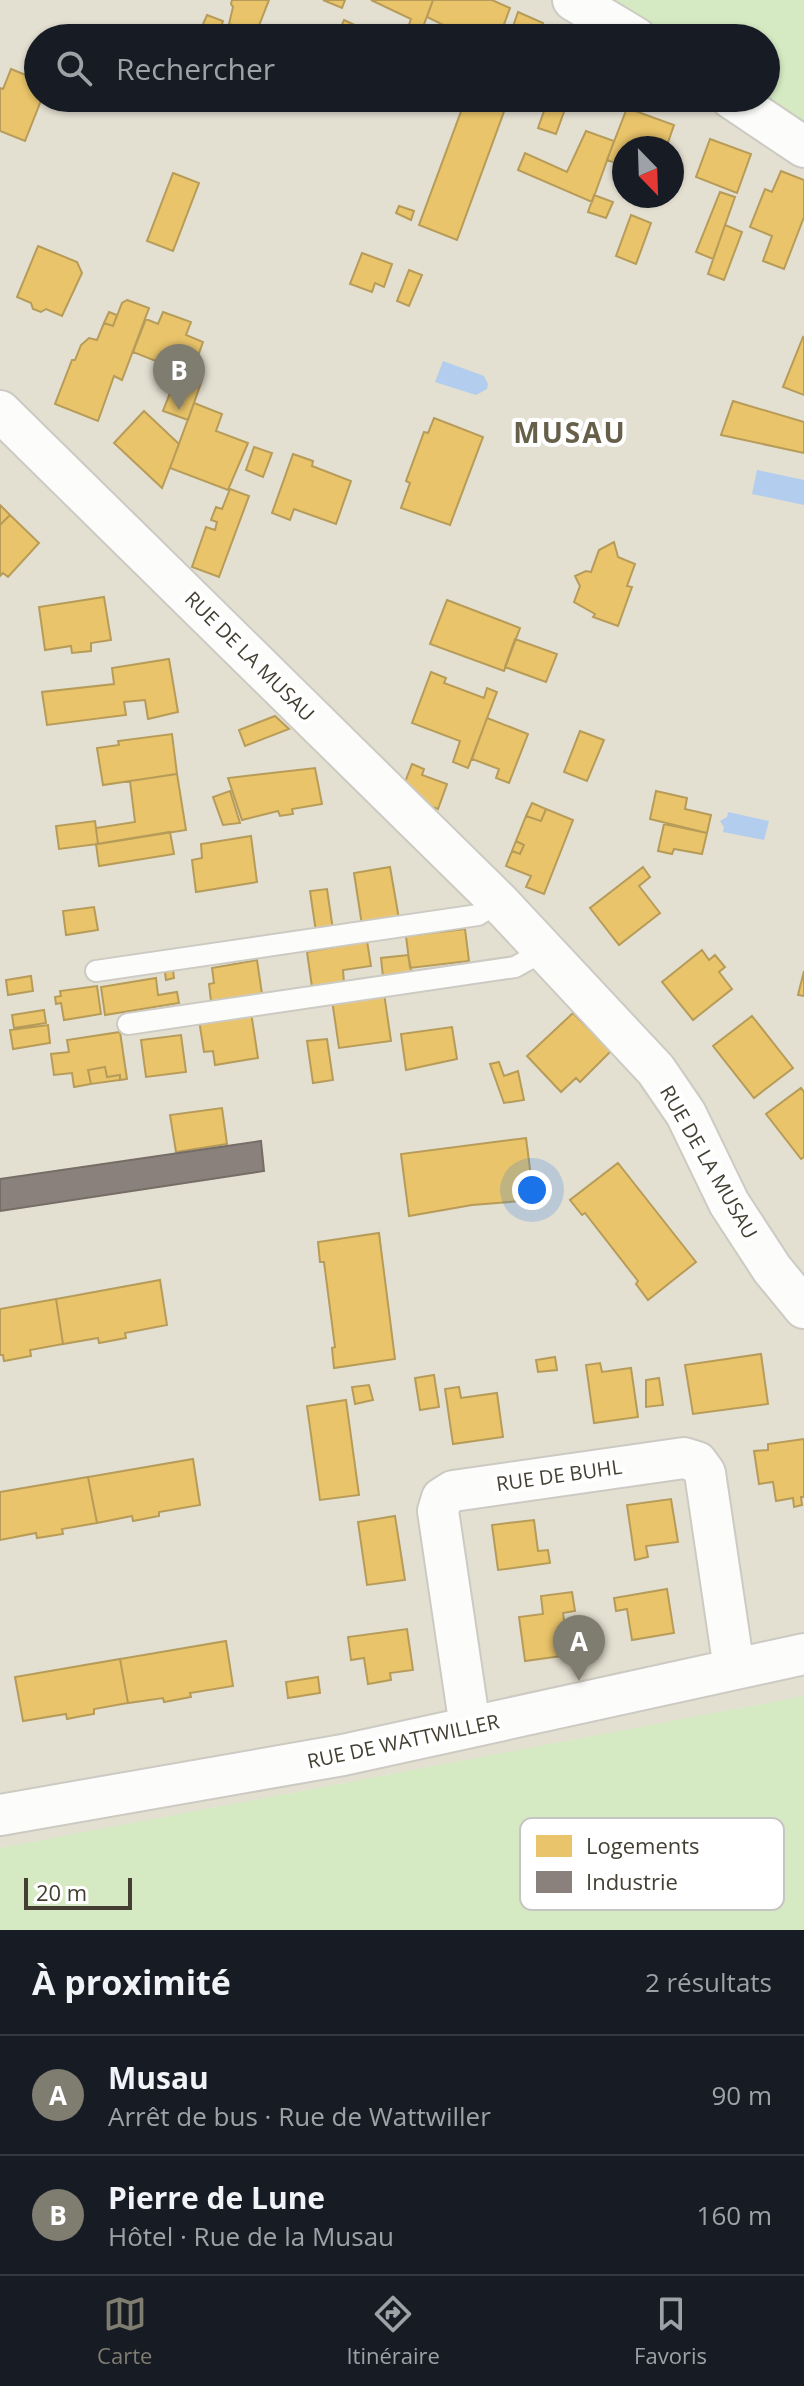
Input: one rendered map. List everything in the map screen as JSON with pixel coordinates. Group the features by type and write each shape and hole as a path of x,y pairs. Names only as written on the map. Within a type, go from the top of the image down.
{"street":[{"path":"573,0 613,24"},
{"path":"752,112 804,147"},
{"name":"RUE DE LA MUSAU","path":"0,411 499,902 656,1070 686,1114 729,1203 772,1269 804,1308"},
{"name":"RUE DE BUHL","path":"470,1727 438,1511 442,1498 453,1491 684,1458 697,1462 705,1473 734,1669"},
{"name":"RUE DE WATTWILLER","path":"0,1815 343,1755 804,1654"}],"lane":[{"path":"96,971 478,915 499,902"},
{"path":"128,1024 515,967 544,951"}],"shaded area":[{"path":"0,0 604,0 643,24 24,24 24,112 780,112 780,107 804,122 804,1696 0,1848"}],"green space":[{"path":"604,0 804,0 804,122 780,107 780,24 643,24"},
{"path":"804,1696 804,1930 0,1930 0,1848"}],"water":[{"path":"443,361 484,376 487,389 476,395 435,382"},
{"path":"757,470 804,480 804,505 752,494"},
{"path":"728,812 769,821 764,840 723,832 720,821 727,817"}],"building: Logements":[{"path":"232,0 269,0 260,24 229,24"},
{"path":"323,0 345,0 342,8"},
{"path":"371,0 433,0 424,24 409,24 411,19"},
{"path":"433,0 492,0 510,8 504,24 441,24 427,17"},
{"path":"518,12 543,23 543,24 514,24"},
{"path":"207,15 223,21 222,24 203,24"},
{"path":"11,69 24,74 24,112 36,112 25,141 0,131 0,88 3,89"},
{"path":"461,112 504,112 457,240 419,225"},
{"path":"544,112 564,112 556,134 538,128"},
{"path":"625,112 638,112 674,125 670,136 616,136"},
{"path":"586,131 612,140 592,202 518,170 525,153 567,172"},
{"path":"710,139 751,154 737,193 696,177"},
{"path":"781,171 804,180 804,217 784,269 763,261 772,236 750,227 765,189 772,192"},
{"path":"173,173 199,183 173,251 147,241"},
{"path":"720,192 735,197 713,259 696,252"},
{"path":"594,195 612,202 606,218 588,212"},
{"path":"399,206 414,211 411,220 396,213"},
{"path":"631,215 651,223 636,264 616,256"},
{"path":"725,225 742,232 724,280 708,274"},
{"path":"38,246 77,262 82,273 62,316 46,309 41,312 33,309 31,303 17,297"},
{"path":"362,253 392,264 384,287 375,283 372,292 350,284"},
{"path":"409,270 422,275 409,306 397,301"},
{"path":"127,300 149,308 122,380 114,376 98,421 55,404 81,345 89,338 97,340 104,323 113,326 122,303"},
{"path":"109,312 117,315 113,326 104,323"},
{"path":"163,312 191,322 186,335 203,342 191,375 133,352 146,319 158,324"},
{"path":"804,338 804,395 783,387"},
{"path":"179,370 202,380 188,420 163,411"},
{"path":"733,401 804,422 804,453 721,435"},
{"path":"194,403 222,414 216,431 248,443 228,490 170,468"},
{"path":"144,411 179,444 162,488 114,443"},
{"path":"434,418 483,437 450,525 401,508 410,483 406,481 424,432 428,433"},
{"path":"254,447 272,453 263,477 246,470"},
{"path":"293,454 313,461 312,466 351,481 336,524 294,509 290,520 272,513"},
{"path":"230,489 249,496 219,577 192,567 206,527 215,530 217,522 211,520 216,507 222,509"},
{"path":"0,505 10,515 0,525"},
{"path":"10,515 39,543 8,577 3,573 0,576 0,525"},
{"path":"614,542 618,557 635,564 627,586 632,587 618,626 593,617 595,614 574,602 580,586 575,576 591,572 599,550"},
{"path":"104,597 111,640 91,643 91,651 72,653 71,646 45,650 39,607"},
{"path":"447,600 520,628 504,671 430,644"},
{"path":"515,639 557,654 546,682 505,667"},
{"path":"169,659 178,712 148,719 145,700 124,702 126,715 47,725 42,692 114,684 112,668"},
{"path":"431,672 446,678 444,683 484,698 487,688 497,692 468,768 453,762 460,741 412,723"},
{"path":"275,716 289,729 245,746 239,730"},
{"path":"487,718 528,734 509,783 496,778 499,769 472,759"},
{"path":"580,731 604,740 587,781 564,772"},
{"path":"172,734 177,774 103,785 97,748 119,745 118,741"},
{"path":"412,764 424,769 422,775 447,784 438,809 413,800 402,790"},
{"path":"315,768 322,804 292,809 293,814 280,816 278,811 242,820 228,778"},
{"path":"177,774 186,830 98,844 96,828 135,822 130,781"},
{"path":"230,791 240,823 223,825 213,797"},
{"path":"656,791 687,798 685,809 711,815 707,833 650,819"},
{"path":"532,803 546,809 541,821 526,816"},
{"path":"546,809 573,820 544,894 526,887 531,876 506,866 512,851 520,854 524,845 516,841 526,816 541,821"},
{"path":"95,821 98,844 59,849 56,826"},
{"path":"664,824 707,833 702,854 674,849 672,854 658,851"},
{"path":"170,832 174,854 99,866 96,844"},
{"path":"251,836 257,882 196,892 192,860 202,858 201,844"},
{"path":"516,841 524,845 520,854 512,851"},
{"path":"390,867 399,919 362,925 354,873"},
{"path":"643,867 650,877 639,886 660,913 619,945 590,908"},
{"path":"327,889 333,930 316,932 310,891"},
{"path":"94,907 98,930 66,935 63,911"},
{"path":"465,929 469,961 410,968 406,936"},
{"path":"367,941 371,966 343,970 344,983 312,987 307,952"},
{"path":"702,950 709,960 715,955 725,967 719,972 732,989 693,1020 662,982"},
{"path":"408,955 412,973 383,977 381,958"},
{"path":"257,960 262,994 211,1001 209,984 214,983 212,968"},
{"path":"173,970 174,978 166,980 165,972"},
{"path":"804,971 804,996 798,995"},
{"path":"31,976 33,991 8,995 6,980"},
{"path":"156,978 158,995 177,992 179,1003 105,1015 101,987"},
{"path":"97,986 101,1014 64,1020 61,1003 56,1004 55,997 61,996 60,991"},
{"path":"384,993 391,1041 339,1048 332,1000"},
{"path":"44,1010 46,1023 14,1028 12,1015"},
{"path":"251,1012 258,1058 215,1065 213,1051 204,1052 199,1020"},
{"path":"573,1013 611,1051 580,1082 576,1078 561,1092 527,1056"},
{"path":"752,1016 793,1068 754,1098 713,1046"},
{"path":"48,1025 50,1043 13,1049 10,1030"},
{"path":"452,1027 457,1059 406,1070 401,1034"},
{"path":"120,1032 127,1079 120,1080 120,1075 107,1077 105,1067 88,1070 91,1084 74,1087 72,1073 54,1075 51,1054 69,1052 67,1040"},
{"path":"181,1035 186,1072 146,1077 141,1040"},
{"path":"327,1039 333,1080 313,1083 307,1041"},
{"path":"499,1062 504,1076 518,1071 524,1100 504,1103 490,1064"},
{"path":"105,1067 107,1077 120,1075 120,1080 91,1084 88,1070"},
{"path":"801,1088 804,1092 804,1157 801,1159 766,1114"},
{"path":"222,1108 227,1144 176,1152 170,1115"},
{"path":"526,1138 534,1200 472,1205 409,1216 401,1154"},
{"path":"618,1163 696,1262 648,1300 636,1284 638,1281 585,1213 582,1215 570,1200"},
{"path":"379,1233 395,1359 334,1368 332,1348 335,1347 324,1262 320,1262 318,1242"},
{"path":"160,1280 167,1325 125,1333 126,1338 99,1343 98,1338 63,1344 56,1299"},
{"path":"56,1299 63,1344 30,1350 31,1356 4,1361 3,1355 0,1355 0,1309"},
{"path":"761,1354 768,1404 693,1414 685,1365"},
{"path":"555,1357 557,1370 538,1372 536,1360"},
{"path":"600,1363 602,1372 631,1368 638,1417 594,1423 586,1365"},
{"path":"434,1375 439,1407 420,1410 415,1378"},
{"path":"659,1378 663,1405 646,1407 646,1380"},
{"path":"369,1385 373,1400 355,1404 352,1387"},
{"path":"459,1387 461,1398 497,1393 503,1437 453,1444 445,1389"},
{"path":"346,1400 359,1495 320,1500 307,1406"},
{"path":"804,1439 804,1497 801,1497 802,1505 794,1507 793,1498 776,1501 773,1482 759,1484 754,1451 768,1450 768,1444"},
{"path":"193,1459 200,1505 159,1512 159,1516 133,1521 132,1516 97,1523 88,1477"},
{"path":"88,1477 97,1523 62,1529 63,1534 37,1538 36,1533 0,1540 0,1492"},
{"path":"671,1499 678,1542 646,1546 648,1557 635,1560 627,1505"},
{"path":"395,1516 405,1580 367,1585 358,1522"},
{"path":"534,1520 538,1551 548,1550 550,1563 498,1570 492,1525"},
{"path":"667,1589 674,1633 632,1640 627,1609 616,1611 614,1598"},
{"path":"572,1592 575,1611 563,1613 569,1655 525,1661 519,1617 543,1614 541,1596"},
{"path":"407,1629 413,1670 390,1673 391,1680 368,1684 364,1658 351,1660 348,1637"},
{"path":"226,1641 233,1686 190,1693 191,1697 164,1702 163,1698 128,1703 120,1659"},
{"path":"120,1659 128,1703 94,1709 94,1714 67,1719 66,1714 23,1721 15,1677"},
{"path":"318,1677 320,1693 288,1698 286,1682"}],"building: Industrie":[{"path":"261,1141 264,1171 0,1211 0,1179"}],"place":[{"name":"Pierre de Lune","path":"179,410"},
{"name":"Musau","path":"579,1681"}],"district":[{"name":"MUSAU","path":"570,432"}]}
